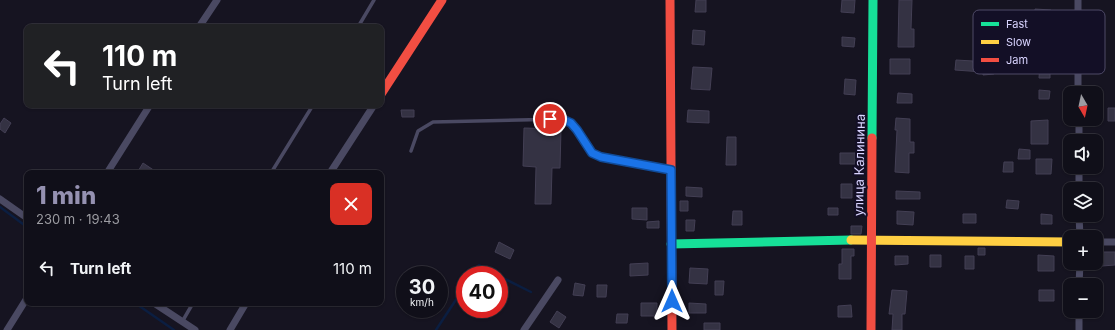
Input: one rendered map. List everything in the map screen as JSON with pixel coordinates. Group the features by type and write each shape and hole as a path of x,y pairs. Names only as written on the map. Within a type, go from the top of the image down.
{"street":[{"path":"201,24 216,0"},
{"path":"384,89 442,0"},
{"path":"670,0 672,330"},
{"name":"улица Калинина","path":"871,330 873,0"},
{"path":"1078,74 1078,86"},
{"path":"109,170 148,108"},
{"path":"332,170 372,108"},
{"path":"0,199 24,216"},
{"path":"671,244 871,240 1063,242"},
{"path":"1103,242 1115,242"},
{"path":"524,330 558,280"},
{"path":"7,330 24,303"},
{"path":"158,306 195,330"},
{"path":"230,330 244,306"},
{"path":"1079,318 1079,330"}],"lane":[{"path":"360,24 374,0"},
{"path":"273,170 311,108"},
{"path":"411,151 418,131 433,122 562,119 571,123 592,153 601,157 671,170"},
{"path":"182,322 191,306"}],"building":[{"path":"696,0 706,0 706,12 695,12"},
{"path":"842,0 855,0 854,13 841,12"},
{"path":"899,0 912,0 911,29 914,29 914,47 898,47"},
{"path":"693,30 705,31 704,45 692,44"},
{"path":"842,37 855,38 854,47 842,46"},
{"path":"890,59 910,59 910,74 890,74"},
{"path":"956,60 973,61 973,71 955,70"},
{"path":"693,67 712,68 710,90 691,89"},
{"path":"1039,74 1050,74 1050,78 1039,78"},
{"path":"845,79 856,80 855,95 844,94"},
{"path":"1039,90 1050,91 1049,99 1039,99"},
{"path":"898,93 912,94 912,103 897,103"},
{"path":"1108,108 1115,108 1115,121 1108,121"},
{"path":"401,110 414,110 414,117 402,117"},
{"path":"688,110 709,111 709,123 687,122"},
{"path":"4,118 11,123 5,133 0,129 0,124"},
{"path":"896,118 910,119 910,142 914,142 914,153 909,153 909,173 895,172 897,130 895,130"},
{"path":"1048,120 1048,144 1031,144 1031,121"},
{"path":"524,128 561,129 560,168 552,168 551,204 535,204 536,167 523,166"},
{"path":"727,137 736,137 736,165 726,165"},
{"path":"1019,149 1030,150 1030,159 1018,159"},
{"path":"840,153 855,153 855,164 840,164"},
{"path":"1036,159 1052,159 1051,174 1036,174"},
{"path":"1004,162 1013,162 1013,172 1003,172"},
{"path":"143,163 154,170 139,170"},
{"path":"841,184 852,184 852,198 841,198"},
{"path":"686,187 702,188 702,197 686,196"},
{"path":"896,191 920,192 920,199 896,199"},
{"path":"1007,200 1019,201 1018,209 1006,208"},
{"path":"680,201 688,201 688,211 680,211"},
{"path":"632,208 647,208 647,220 632,219"},
{"path":"828,208 838,208 838,215 828,215"},
{"path":"733,211 742,211 742,225 732,225"},
{"path":"897,211 914,212 913,225 897,224"},
{"path":"963,214 976,214 976,223 963,223"},
{"path":"1041,214 1052,215 1052,224 1041,224"},
{"path":"686,220 695,220 694,231 686,231"},
{"path":"659,221 659,228 647,228 647,222"},
{"path":"851,226 862,226 861,234 851,234"},
{"path":"499,242 514,250 510,259 495,252"},
{"path":"978,248 985,248 985,255 978,255"},
{"path":"842,249 854,249 854,256 851,256 851,279 839,279 839,264 842,264"},
{"path":"1103,252 1115,252 1115,265 1103,266"},
{"path":"930,255 941,255 941,267 930,267"},
{"path":"1038,255 1054,256 1054,271 1038,271"},
{"path":"895,256 908,256 908,264 895,265"},
{"path":"965,256 974,256 974,269 965,269"},
{"path":"648,263 648,275 630,276 630,264"},
{"path":"690,268 708,269 707,284 689,283"},
{"path":"715,281 724,281 723,295 715,295"},
{"path":"575,283 585,285 583,296 573,295"},
{"path":"597,285 607,285 606,297 597,297"},
{"path":"892,290 907,291 905,314 902,314 902,330 892,330 893,314 889,314"},
{"path":"1039,290 1054,290 1054,301 1039,301"},
{"path":"641,303 657,303 657,316 641,316"},
{"path":"689,303 706,304 706,313 689,313"},
{"path":"851,305 852,317 838,317 838,306"},
{"path":"557,311 566,317 559,328 550,322"},
{"path":"617,314 628,314 627,323 616,323"},
{"path":"704,323 720,323 720,330 704,330"}],"waterway":[{"path":"0,207 24,225"},
{"path":"508,280 531,292"},
{"path":"436,330 456,300"},
{"path":"139,306 174,330"}],"traffic: fast":[{"path":"872,138 873,0"},
{"path":"671,244 851,240"}],"traffic: slow":[{"path":"851,240 1063,242"}],"traffic: jam":[{"path":"384,89 442,0"},
{"path":"670,0 672,330"},
{"path":"871,330 872,138"}],"route":[{"path":"550,119 562,119 571,123 592,153 601,157 671,170 672,301"}]}
